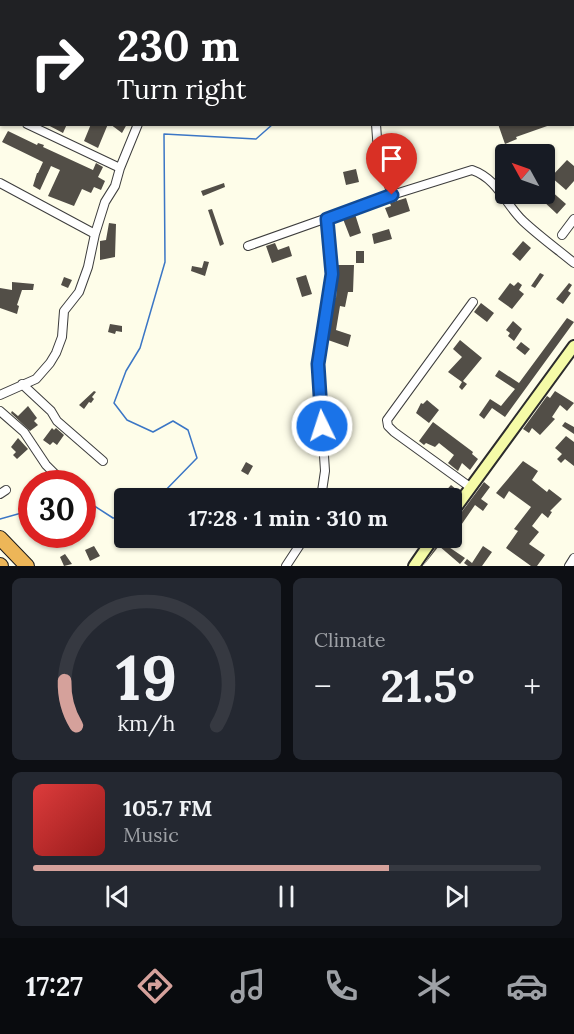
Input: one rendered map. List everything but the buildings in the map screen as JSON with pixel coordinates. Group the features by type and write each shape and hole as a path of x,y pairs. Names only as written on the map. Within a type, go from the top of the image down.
{"highway":[{"path":"2,540 27,566"}],"main road":[{"path":"462,499 574,346"},
{"path":"414,566 426,548"}],"street":[{"path":"31,126 120,168"},
{"path":"0,396 40,375 60,347 64,310 79,292 105,202 116,186 120,168 137,126"},
{"path":"376,126 378,152 392,195"},
{"path":"248,246 392,195 472,170 484,174 505,196 522,220 574,262"},
{"path":"0,183 95,234"},
{"path":"322,488 325,471 318,364 332,274 327,219"},
{"path":"562,236 574,219"},
{"path":"470,487 394,432 388,426 387,420 472,302"},
{"path":"22,384 51,411 57,422 103,461"},
{"path":"0,411 24,432 51,470"},
{"path":"286,566 298,548"}],"waterway":[{"path":"168,488 197,458 188,430 173,421 153,432 127,420 114,403 126,371 140,348 165,262 164,134 256,139 271,126"},
{"path":"96,507 114,518"},
{"path":"0,519 18,514"}],"route":[{"path":"322,426 318,364 332,274 327,219 392,195"}]}
